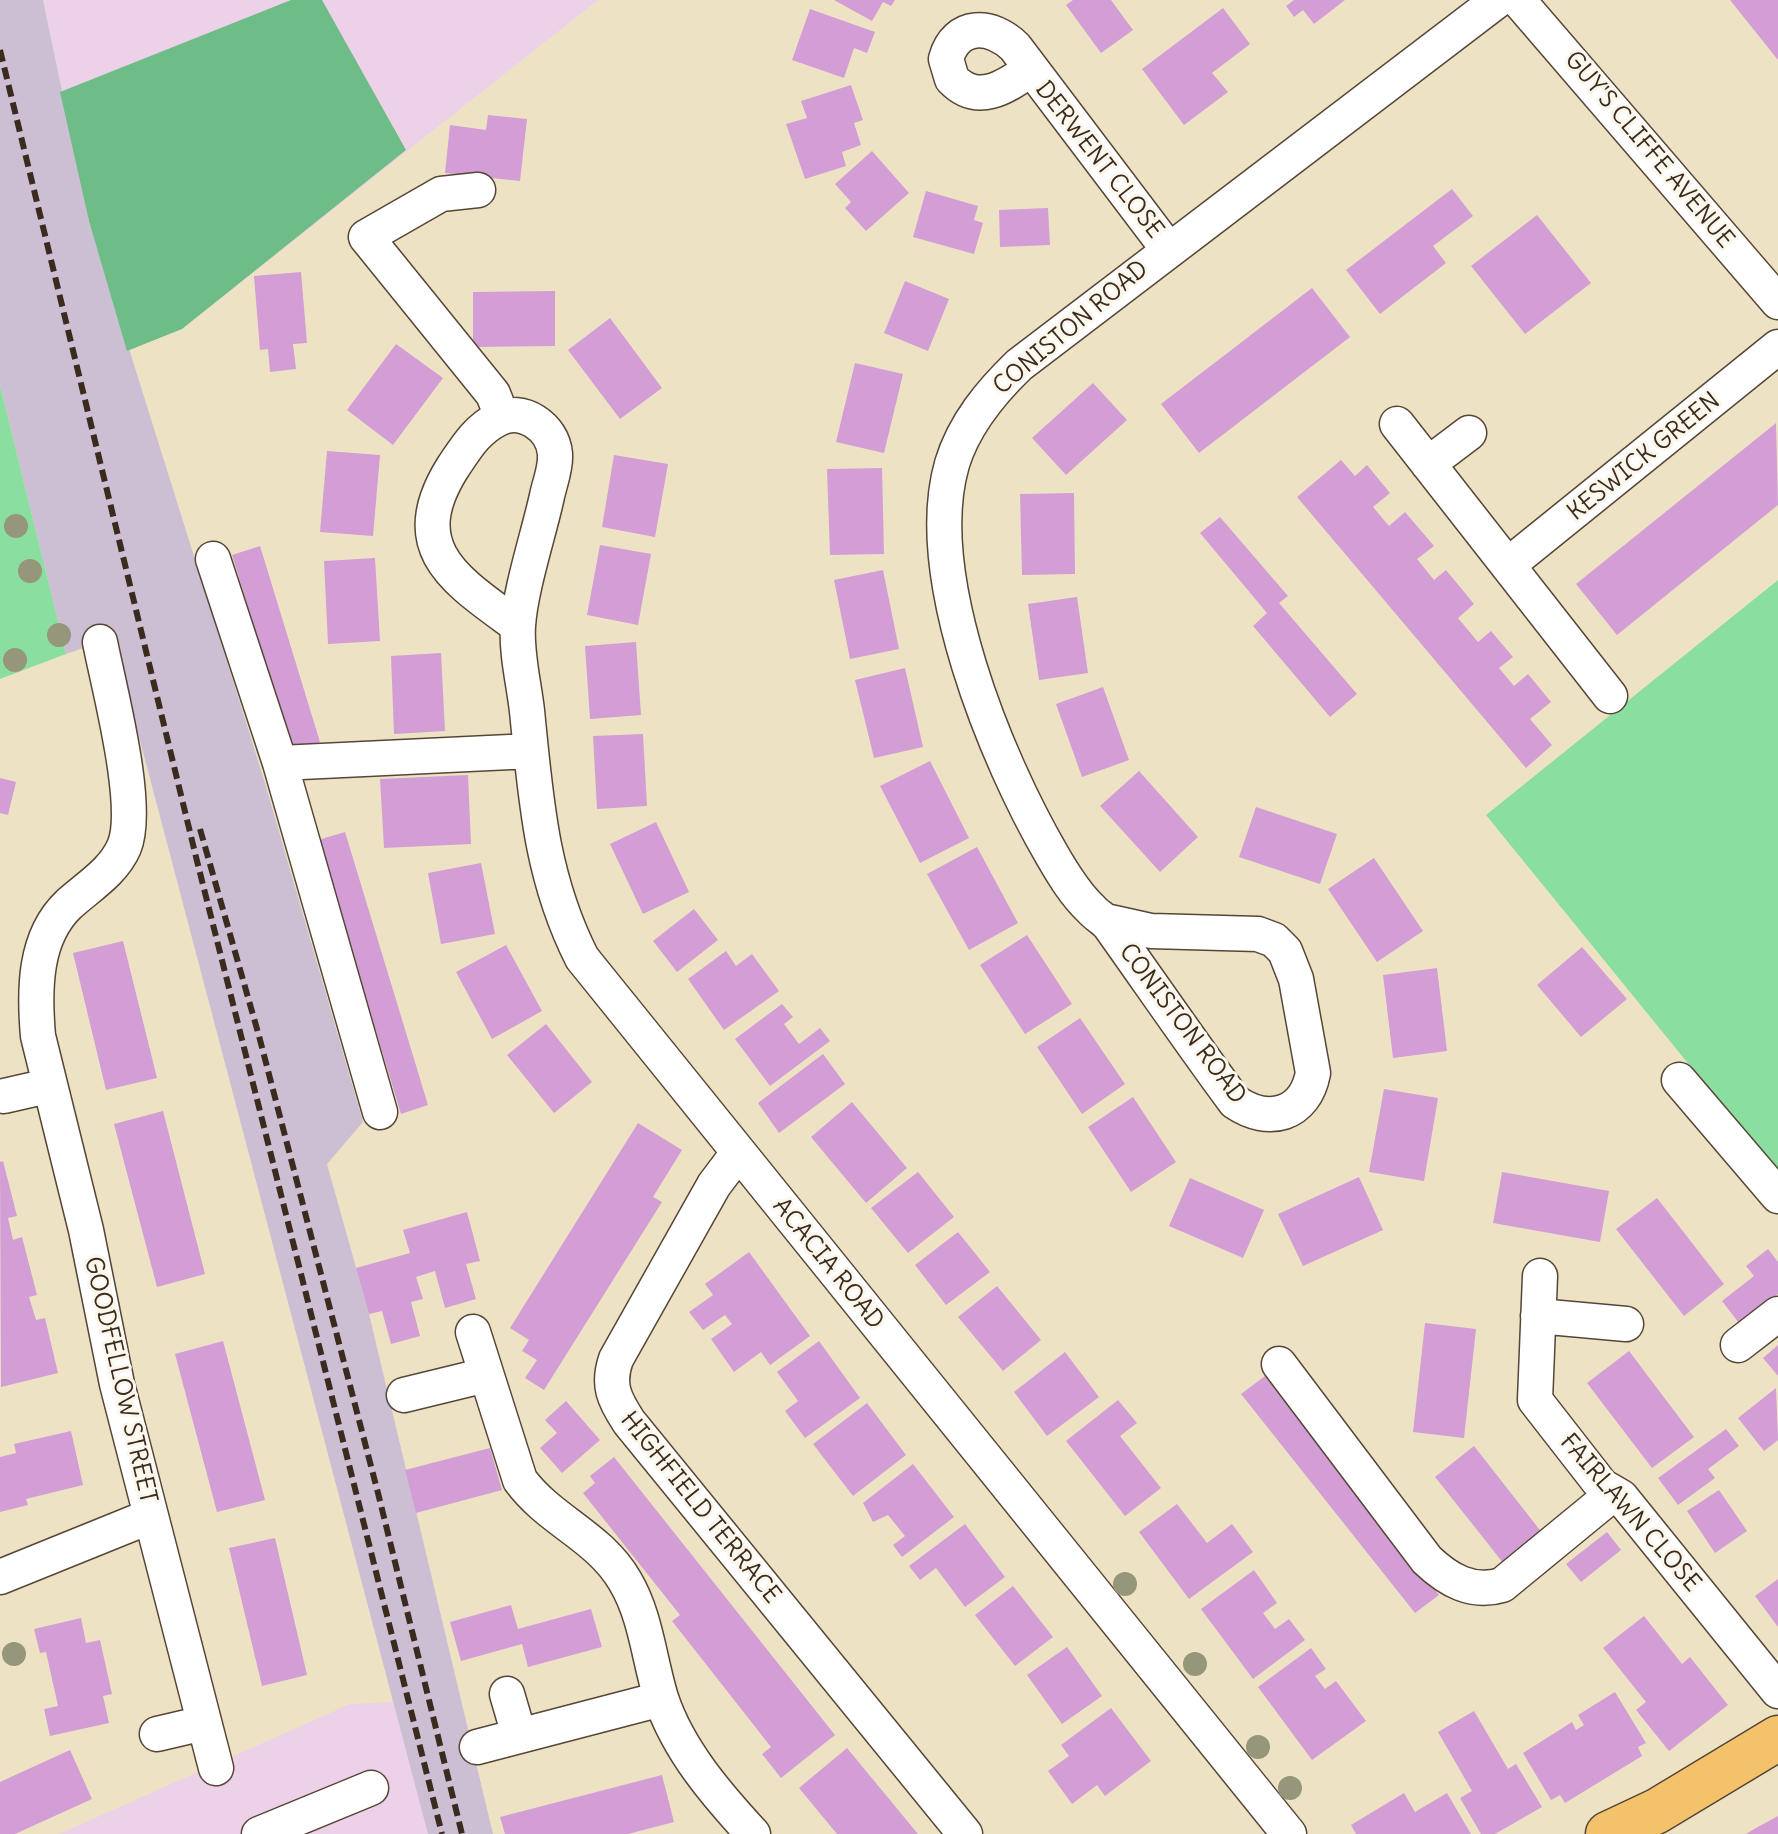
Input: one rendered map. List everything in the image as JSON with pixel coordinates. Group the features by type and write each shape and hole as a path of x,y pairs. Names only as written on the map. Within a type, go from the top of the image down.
{"main road":[{"path":"1608,1834 1657,1811 1778,1738"}],"street":[{"name":"CONISTON ROAD","path":"1106,921 1151,931 1244,932 1274,940 1292,964 1296,979 1313,1073 1303,1100 1287,1113 1267,1116 1250,1112 1235,1102 1106,921 1092,911 1067,878 1005,763 970,664 947,560 945,506 952,464 961,442 994,389 1019,365 1498,0"},
{"name":"GUY'S CLIFFE AVENUE","path":"1518,0 1778,302"},
{"name":"DERWENT CLOSE","path":"1030,70 1168,249"},
{"path":"478,190 441,194 366,237 493,394 502,417 478,431 468,444 439,489 432,524 439,552 452,575 518,626"},
{"name":"KESWICK GREEN","path":"1508,565 1778,347"},
{"name":"ACACIA ROAD","path":"502,417 521,415 541,425 555,452 518,626 544,858 562,915 582,958 1289,1834"},
{"path":"1397,424 1610,696"},
{"path":"1428,464 1469,433"},
{"path":"213,559 280,763 380,1112"},
{"name":"GOODFELLOW STREET","path":"0,1577 151,1516 117,1384 86,1230 38,1036 37,995 42,947 49,927 111,867 124,847 129,827 126,780 100,642"},
{"path":"280,763 531,751"},
{"path":"1679,1080 1778,1196"},
{"path":"4,1096 48,1086"},
{"name":"HIGHFIELD TERRACE","path":"738,1153 714,1185 616,1359 610,1380 612,1391 629,1422 965,1834"},
{"name":"FAIRLAWN CLOSE","path":"1540,1276 1535,1400 1602,1486 1614,1493 1778,1691"},
{"path":"1738,1345 1778,1314"},
{"path":"1538,1316 1626,1324"},
{"path":"473,1332 520,1480 533,1497 598,1544 627,1583 643,1625 661,1699 697,1767 744,1831"},
{"path":"1279,1364 1427,1560 1454,1581 1482,1589 1502,1585 1614,1493"},
{"path":"404,1395 486,1375"},
{"path":"151,1516 216,1768"},
{"path":"507,1694 519,1735"},
{"path":"477,1747 661,1699"},
{"path":"157,1734 204,1723"},
{"path":"278,1830 371,1788"}],"shaded area":[{"path":"0,0 43,0 89,221 265,783 363,1122 327,1164 369,1314 493,1834 428,1834 113,638 66,654 0,385"},
{"path":"43,0 598,0 182,329 127,351 89,221"},
{"path":"396,1702 428,1834 59,1834 350,1704"}],"green space":[{"path":"291,0 322,0 406,150 182,329 127,351 89,221 60,92"},
{"path":"0,385 66,654 0,679"},
{"path":"1778,580 1778,1174 1486,815"}],"building":[{"path":"834,0 895,0 891,6 883,2 872,21"},
{"path":"1073,0 1111,0 1133,30 1101,53 1066,5"},
{"path":"1294,0 1345,0 1314,24 1303,10 1294,17 1286,6"},
{"path":"1730,0 1778,0 1778,60"},
{"path":"1223,8 1250,44 1212,73 1228,92 1184,125 1142,69"},
{"path":"810,9 875,32 867,53 854,48 844,78 792,60"},
{"path":"851,85 863,120 854,123 861,145 842,152 846,166 805,179 786,124 807,118 801,101"},
{"path":"488,115 527,119 520,181 445,173 450,125 486,130"},
{"path":"872,151 909,193 866,231 845,208 851,202 835,184"},
{"path":"1452,189 1473,216 1433,246 1446,263 1380,314 1346,270"},
{"path":"926,191 978,206 974,220 983,223 974,254 913,237"},
{"path":"1048,208 1050,245 1000,247 999,210"},
{"path":"1537,215 1591,283 1525,334 1471,266"},
{"path":"301,272 307,343 293,344 296,369 270,372 268,349 260,350 254,276"},
{"path":"905,281 949,299 928,351 884,333"},
{"path":"1312,288 1350,337 1199,453 1161,404"},
{"path":"555,291 555,346 473,347 473,292"},
{"path":"610,318 662,388 620,419 568,350"},
{"path":"396,344 443,378 393,445 347,410"},
{"path":"855,363 903,374 884,453 836,442"},
{"path":"1093,383 1127,420 1066,475 1032,438"},
{"path":"1776,423 1778,505 1617,635 1576,584"},
{"path":"327,451 380,455 373,536 320,532"},
{"path":"614,455 668,464 655,537 602,527"},
{"path":"1341,460 1355,476 1367,465 1390,493 1373,507 1389,526 1405,512 1434,546 1417,559 1434,580 1446,570 1474,604 1458,618 1478,642 1491,631 1513,657 1499,668 1514,686 1528,674 1551,702 1530,719 1552,745 1526,768 1297,497"},
{"path":"882,468 884,554 830,555 827,469"},
{"path":"1074,493 1075,574 1022,575 1020,494"},
{"path":"1220,517 1288,596 1279,603 1357,694 1330,717 1253,626 1267,613 1200,533"},
{"path":"600,545 651,554 638,625 587,615"},
{"path":"260,546 320,742 292,751 232,555"},
{"path":"375,558 380,641 328,644 324,561"},
{"path":"883,570 899,649 850,659 834,580"},
{"path":"1077,597 1088,673 1039,680 1028,604"},
{"path":"636,642 641,715 590,719 585,646"},
{"path":"441,653 445,731 394,734 391,656"},
{"path":"905,668 923,747 874,758 855,680"},
{"path":"1103,687 1129,760 1082,777 1056,704"},
{"path":"643,734 647,806 597,809 593,736"},
{"path":"930,761 969,838 920,863 880,786"},
{"path":"1139,771 1198,837 1160,872 1100,806"},
{"path":"468,775 471,844 384,848 380,779"},
{"path":"0,778 16,782 8,815 0,813"},
{"path":"1256,807 1337,834 1320,884 1239,857"},
{"path":"656,822 689,892 643,914 610,844"},
{"path":"345,832 428,1105 401,1114 318,840"},
{"path":"977,847 1018,923 969,950 927,874"},
{"path":"1374,858 1423,931 1377,962 1328,889"},
{"path":"481,863 495,934 441,944 428,873"},
{"path":"694,909 718,940 677,972 653,941"},
{"path":"1027,935 1072,1004 1025,1034 980,965"},
{"path":"123,941 157,1078 106,1090 73,953"},
{"path":"506,945 542,1011 492,1039 456,972"},
{"path":"1582,947 1627,999 1581,1037 1537,985"},
{"path":"726,951 736,966 752,954 779,991 724,1030 688,979"},
{"path":"1437,968 1447,1051 1393,1058 1383,975"},
{"path":"782,1004 793,1017 784,1024 799,1044 820,1028 830,1041 770,1086 735,1039"},
{"path":"1080,1018 1125,1084 1082,1114 1037,1047"},
{"path":"546,1024 592,1082 554,1113 507,1055"},
{"path":"823,1054 845,1084 779,1133 758,1103"},
{"path":"1384,1089 1438,1098 1424,1181 1369,1172"},
{"path":"1133,1097 1176,1162 1131,1192 1088,1127"},
{"path":"852,1102 907,1168 866,1203 811,1137"},
{"path":"163,1111 205,1274 157,1287 114,1124"},
{"path":"638,1123 682,1150 653,1197 662,1202 544,1390 525,1378 537,1360 522,1351 529,1340 510,1328"},
{"path":"3,1161 17,1216 8,1218 13,1240 22,1237 37,1295 29,1297 36,1320 45,1318 58,1373 1,1387 0,1162"},
{"path":"918,1172 954,1217 908,1253 871,1208"},
{"path":"1502,1172 1609,1191 1600,1242 1493,1223"},
{"path":"1359,1177 1383,1230 1303,1266 1278,1214"},
{"path":"1190,1178 1264,1210 1243,1258 1169,1226"},
{"path":"1657,1198 1724,1284 1684,1316 1616,1229"},
{"path":"467,1212 480,1261 466,1264 476,1299 445,1308 435,1271 416,1277 423,1299 411,1302 420,1336 391,1344 382,1311 369,1314 356,1268 410,1253 403,1230"},
{"path":"958,1232 990,1272 946,1305 915,1265"},
{"path":"1768,1249 1778,1262 1778,1294 1739,1323 1722,1301 1754,1276 1746,1266"},
{"path":"749,1252 810,1336 770,1365 761,1352 734,1372 711,1339 732,1324 725,1315 703,1330 689,1312 713,1295 705,1284"},
{"path":"997,1286 1041,1340 1003,1371 958,1317"},
{"path":"1425,1323 1476,1329 1464,1438 1413,1432"},
{"path":"223,1341 265,1500 217,1512 175,1354"},
{"path":"819,1341 860,1398 805,1438 785,1411 798,1401 777,1372"},
{"path":"1778,1345 1778,1376 1763,1358"},
{"path":"1629,1351 1694,1437 1652,1468 1587,1383"},
{"path":"1065,1352 1099,1397 1047,1436 1014,1392"},
{"path":"1265,1376 1439,1595 1415,1613 1241,1394"},
{"path":"1776,1388 1778,1440 1764,1451 1738,1418"},
{"path":"1118,1400 1137,1423 1120,1436 1161,1488 1125,1516 1066,1441"},
{"path":"566,1401 600,1440 562,1473 540,1448 557,1433 545,1420"},
{"path":"867,1403 906,1455 853,1496 813,1444"},
{"path":"1726,1429 1739,1446 1708,1469 1715,1478 1678,1505 1658,1478"},
{"path":"71,1431 83,1485 26,1499 28,1505 0,1512 0,1457 16,1453 14,1444"},
{"path":"1474,1446 1543,1534 1504,1564 1435,1477"},
{"path":"490,1448 502,1490 416,1513 405,1470"},
{"path":"614,1457 835,1735 781,1778 762,1754 771,1747 672,1621 680,1615 583,1493 595,1483 590,1476"},
{"path":"913,1464 954,1517 902,1557 893,1545 905,1536 888,1515 873,1522 863,1503"},
{"path":"1719,1490 1747,1531 1715,1553 1687,1511"},
{"path":"1177,1504 1207,1543 1232,1524 1253,1552 1189,1599 1139,1532"},
{"path":"965,1524 1005,1577 965,1607 936,1568 920,1580 909,1566"},
{"path":"1607,1532 1621,1550 1581,1582 1566,1564"},
{"path":"275,1538 307,1675 262,1686 229,1548"},
{"path":"1254,1570 1277,1603 1263,1613 1275,1629 1289,1619 1305,1640 1253,1679 1201,1609"},
{"path":"1778,1579 1778,1627 1755,1596"},
{"path":"1013,1586 1053,1637 1015,1666 975,1615"},
{"path":"511,1605 518,1629 591,1609 602,1647 528,1667 522,1644 461,1661 450,1622"},
{"path":"1644,1616 1682,1664 1690,1657 1728,1705 1669,1751 1636,1710 1646,1702 1603,1648"},
{"path":"81,1618 86,1643 100,1640 112,1694 103,1696 109,1723 50,1736 44,1709 58,1706 46,1652 40,1653 34,1629"},
{"path":"1067,1647 1102,1696 1062,1724 1027,1675"},
{"path":"1311,1648 1326,1669 1315,1676 1325,1689 1336,1681 1366,1721 1312,1760 1258,1687"},
{"path":"1615,1692 1646,1743 1638,1747 1642,1756 1565,1803 1560,1795 1551,1800 1523,1753 1572,1722 1576,1730 1584,1725 1578,1715"},
{"path":"1111,1708 1151,1761 1105,1796 1097,1785 1072,1804 1048,1771 1069,1756 1061,1745"},
{"path":"1474,1711 1508,1769 1516,1764 1542,1807 1495,1834 1481,1834 1460,1798 1472,1791 1438,1732"},
{"path":"847,1748 918,1834 837,1834 799,1788"},
{"path":"70,1750 92,1799 15,1834 0,1834 0,1782"},
{"path":"662,1775 674,1822 628,1834 505,1834 500,1817"},
{"path":"1404,1793 1415,1812 1447,1793 1471,1834 1356,1834 1351,1825"},
{"path":"1778,1816 1778,1834 1746,1834 1756,1828"}],"railway":[{"path":"0,50 197,861 442,1834"},
{"path":"200,829 259,1036 378,1493 462,1834"}]}
